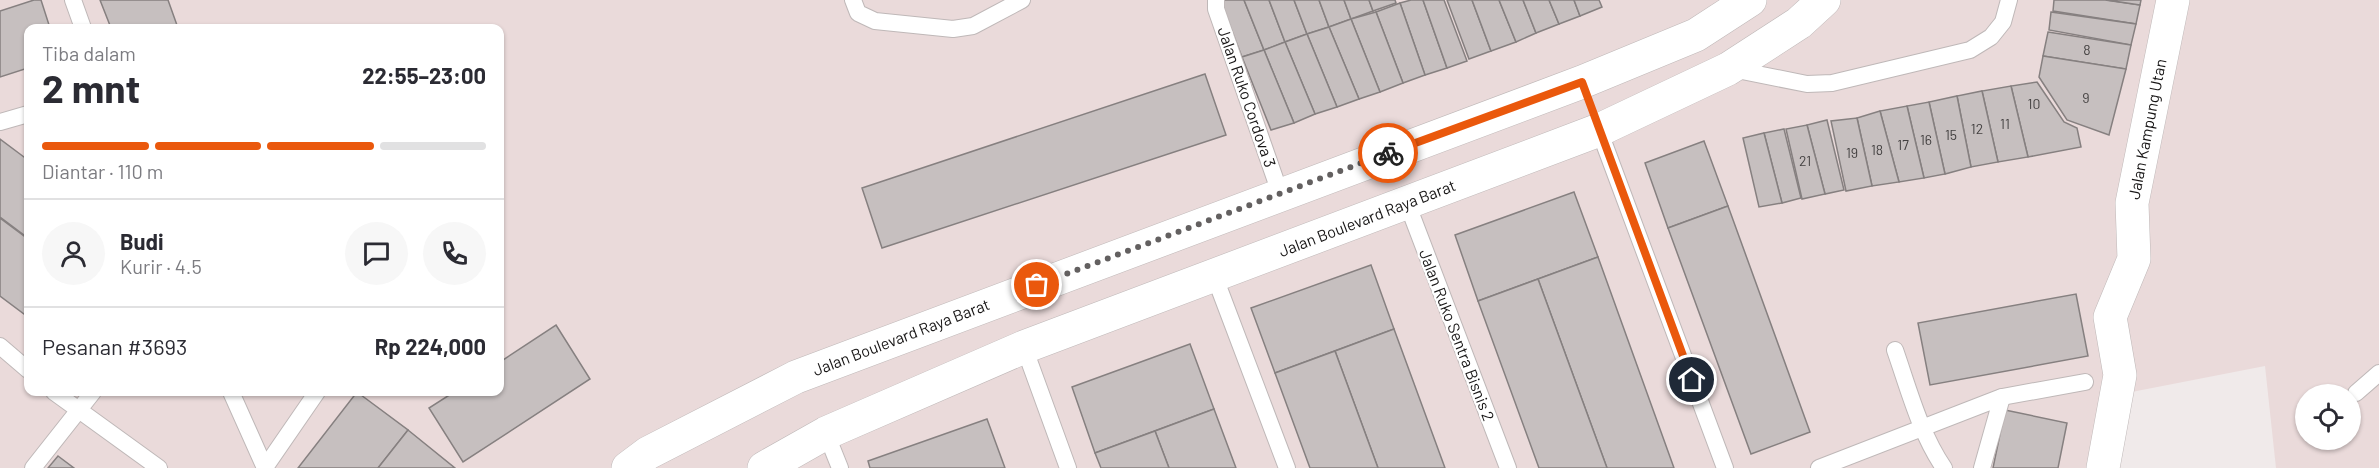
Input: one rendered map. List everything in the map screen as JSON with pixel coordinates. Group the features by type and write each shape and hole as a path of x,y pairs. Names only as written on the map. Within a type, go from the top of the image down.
{"main road":[{"name":"Jalan Boulevard Raya Barat","path":"628,468 648,453 796,377 1280,193 1582,82 1696,35 1750,0"},
{"name":"Jalan Boulevard Raya Barat","path":"764,468 826,433 1024,346 1599,130 1728,69 1799,23 1824,0"},
{"name":"Jalan Kampung Utan","path":"2103,468 2120,375 2110,316 2134,259 2132,202 2173,0"},
{"path":"1582,82 1599,130"}],"lane":[{"path":"73,0 82,24"},
{"path":"853,0 858,13 875,21 953,29 973,26 1022,0"},
{"name":"Jalan Ruko Cordova 3","path":"1216,0 1216,9 1280,193"},
{"path":"1728,69 1807,84 1832,83 1970,51 1991,37 2003,22 2008,0"},
{"path":"0,122 24,115"},
{"path":"1599,130 1725,468"},
{"name":"Jalan Ruko Sentra Bisnis 2","path":"1407,203 1508,468"},
{"path":"1214,275 1287,468"},
{"path":"0,346 24,367"},
{"path":"1024,346 1068,468"},
{"path":"1895,350 1923,429 1933,453 1944,468"},
{"path":"2361,389 2379,373"},
{"path":"1819,468 2002,396 2085,382"},
{"path":"59,396 159,468"},
{"path":"33,468 76,410 89,396"},
{"path":"233,396 265,467"},
{"path":"265,467 314,396"},
{"path":"1982,468 2002,396"},
{"path":"826,433 840,468"}],"shaded area":[{"path":"0,0 2379,0 2379,468 2276,468 2265,366 2106,397 2090,468 0,468"}],"building":[{"path":"34,0 41,0 49,24 24,24 24,69 0,77 0,11"},
{"path":"100,0 168,0 177,24 109,24"},
{"path":"1220,0 1244,0 1264,50 1242,57"},
{"path":"1244,0 1269,0 1285,42 1264,50"},
{"path":"1269,0 1294,0 1307,34 1285,42"},
{"path":"1294,0 1319,0 1329,27 1307,34"},
{"path":"1319,0 1344,0 1351,19 1329,27"},
{"path":"1344,0 1369,0 1373,11 1351,19"},
{"path":"1369,0 1395,0 1396,3 1373,11"},
{"path":"1423,0 1447,68 1425,75 1400,3"},
{"path":"1423,0 1444,0 1467,61 1447,68"},
{"path":"1447,0 1472,0 1491,51 1469,59"},
{"path":"1472,0 1499,0 1516,42 1491,51"},
{"path":"1499,0 1523,0 1536,33 1516,42"},
{"path":"1523,0 1549,0 1559,24 1536,33"},
{"path":"1549,0 1574,0 1580,16 1559,24"},
{"path":"1574,0 1599,0 1602,7 1580,16"},
{"path":"2054,0 2105,0 2140,5 2136,24 2053,11"},
{"path":"2107,0 2141,0 2140,5"},
{"path":"1400,3 1425,75 1403,83 1376,12"},
{"path":"1376,12 1403,83 1380,92 1351,19"},
{"path":"2051,12 2136,24 2131,45 2049,30"},
{"path":"1351,19 1380,92 1359,99 1329,27"},
{"path":"1329,27 1359,99 1337,107 1307,34"},
{"path":"2048,32 2131,45 2126,69 2043,56"},
{"path":"1307,34 1337,107 1315,114 1285,42"},
{"path":"1285,42 1315,114 1294,123 1264,50"},
{"path":"1264,50 1294,123 1271,130 1242,57"},
{"path":"2043,56 2126,69 2109,135 2067,120 2039,77"},
{"path":"1205,74 1226,135 882,248 862,188"},
{"path":"2037,82 2064,122 2077,128 2081,147 2028,157 2011,86"},
{"path":"2011,86 2028,157 1998,162 1982,91"},
{"path":"1982,91 1998,162 1971,167 1957,96"},
{"path":"1957,96 1971,167 1945,174 1929,102"},
{"path":"1929,102 1945,174 1924,178 1907,106"},
{"path":"1907,106 1924,178 1899,182 1880,111"},
{"path":"1880,111 1899,182 1872,186 1857,118"},
{"path":"1857,118 1872,186 1846,191 1831,121"},
{"path":"1827,120 1844,190 1825,194 1807,125"},
{"path":"1807,125 1825,194 1802,199 1786,129"},
{"path":"1784,129 1801,198 1782,203 1764,133"},
{"path":"1764,133 1782,203 1759,207 1743,138"},
{"path":"0,139 24,157 24,235 0,217"},
{"path":"1704,141 1728,206 1668,228 1645,163"},
{"path":"1574,192 1598,257 1478,301 1455,235"},
{"path":"1728,206 1810,432 1751,454 1668,228"},
{"path":"0,218 24,236 24,314 0,296"},
{"path":"1598,257 1674,468 1607,468 1538,279"},
{"path":"1371,265 1394,329 1275,373 1251,308"},
{"path":"1538,279 1607,468 1539,468 1478,301"},
{"path":"2076,294 2088,356 1930,385 1918,323"},
{"path":"556,325 590,379 463,462 429,408 448,396 504,396 504,359"},
{"path":"1394,329 1445,468 1378,468 1335,351"},
{"path":"1190,344 1214,409 1095,453 1072,387"},
{"path":"1335,351 1378,468 1310,468 1275,373"},
{"path":"354,396 362,396 408,430 378,468 298,468"},
{"path":"1214,409 1236,468 1169,468 1155,431"},
{"path":"2005,410 2067,423 2058,468 1993,468"},
{"path":"987,419 1005,468 870,468 868,461"},
{"path":"408,430 455,468 378,468"},
{"path":"1155,431 1169,468 1101,468 1095,453"},
{"path":"58,456 74,468 48,468"}],"way so far":[{"path":"1037,285 1388,153"}],"route":[{"path":"1388,153 1582,82 1692,380"}]}
